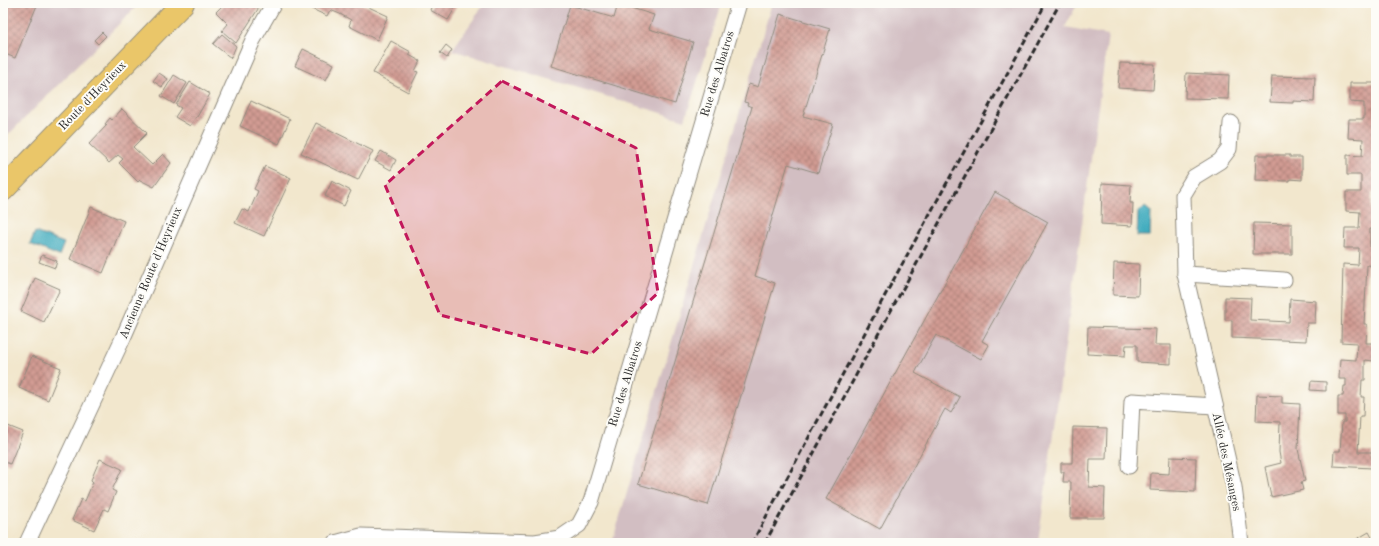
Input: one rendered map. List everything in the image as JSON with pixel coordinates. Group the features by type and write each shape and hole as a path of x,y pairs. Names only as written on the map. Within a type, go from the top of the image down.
{"main road":[{"name":"Route d'Heyrieux","path":"3,190 183,3"}],"street":[{"name":"Ancienne Route d'Heyrieux","path":"27,543 123,338 253,40 274,3"},
{"name":"Rue des Albatros","path":"335,543 361,536 535,542 560,538 579,525 591,502 739,3"},
{"name":"Allée des Mésanges","path":"1231,122 1229,149 1220,161 1194,177 1183,195 1185,274 1234,487 1241,543"},
{"path":"1185,274 1284,280"},
{"name":"Allée des Mésanges","path":"1129,466 1132,401 1215,406"}],"highlighted area":[{"path":"502,81 636,148 658,293 591,354 440,315 385,185"}],"shaded area":[{"path":"3,3 140,3 3,140"},
{"path":"485,3 722,3 685,120 452,50"},
{"path":"772,3 1078,3 1065,27 1108,35 1038,543 612,543"}],"water":[{"path":"1145,207 1151,212 1150,236 1137,236 1138,212"},
{"path":"35,232 64,243 59,256 30,244"}],"building":[{"path":"3,3 38,3 15,58 3,53"},
{"path":"221,3 262,3 236,43 222,31 228,24 216,12 223,5"},
{"path":"304,3 360,3 388,16 377,40 349,26 351,20 340,14 330,10 327,16 303,5"},
{"path":"433,3 458,3 448,20 430,10"},
{"path":"985,3 995,3 994,6"},
{"path":"618,4 654,15 649,29 693,42 675,104 551,66 570,5 614,18"},
{"path":"780,14 830,29 803,116 833,124 818,173 788,164 755,276 775,283 708,505 638,484 752,107 747,105 748,103 744,102 749,84 758,87"},
{"path":"102,32 106,36 98,44 94,40"},
{"path":"222,34 236,46 231,58 213,44"},
{"path":"391,41 411,52 409,55 420,61 415,71 418,72 408,92 373,73"},
{"path":"446,45 452,50 447,58 440,53"},
{"path":"303,49 334,64 326,80 295,66"},
{"path":"1120,63 1155,64 1153,90 1118,88"},
{"path":"159,73 168,79 162,87 153,81"},
{"path":"1186,73 1229,75 1228,99 1185,98"},
{"path":"174,75 187,83 174,104 161,96"},
{"path":"1272,76 1315,77 1314,102 1270,102"},
{"path":"190,82 210,94 190,126 175,117 181,108 176,105"},
{"path":"1350,83 1376,83 1376,120 1374,139 1376,139 1376,156 1373,156 1373,175 1376,175 1376,193 1372,193 1371,211 1376,212 1376,229 1370,229 1370,248 1376,248 1376,266 1367,265 1364,324 1367,324 1366,343 1375,343 1374,361 1365,360 1365,380 1362,380 1361,397 1364,397 1363,416 1360,416 1358,452 1372,452 1372,468 1333,466 1334,451 1340,451 1342,422 1345,422 1345,415 1338,415 1338,396 1343,396 1344,386 1346,386 1346,379 1339,379 1340,359 1356,360 1357,343 1341,342 1343,264 1358,265 1359,248 1344,248 1345,228 1359,228 1360,212 1346,211 1346,192 1361,192 1361,175 1347,175 1347,155 1362,156 1363,139 1348,138 1349,119 1364,119 1364,103 1350,102"},
{"path":"251,101 290,119 279,144 240,126"},
{"path":"122,109 147,133 133,147 152,165 163,154 171,163 154,187 140,180 138,182 119,163 123,159 118,155 109,163 89,144 107,125 105,124 110,118 112,120"},
{"path":"316,123 373,151 358,180 301,153"},
{"path":"381,151 396,160 391,170 375,161"},
{"path":"1256,155 1290,155 1290,157 1302,157 1302,180 1255,180"},
{"path":"265,166 291,178 264,236 235,223 242,209 249,212 258,191 254,189"},
{"path":"332,181 351,191 344,206 325,196"},
{"path":"1102,183 1131,185 1130,203 1133,203 1132,226 1101,224"},
{"path":"995,192 1048,222 982,341 989,345 981,359 936,335 915,373 960,397 951,413 945,409 880,529 826,499"},
{"path":"91,207 124,221 103,273 70,259"},
{"path":"1254,223 1292,224 1292,254 1253,254"},
{"path":"42,255 57,261 55,268 39,262"},
{"path":"1114,263 1139,264 1138,296 1113,295"},
{"path":"35,278 60,289 44,322 21,311"},
{"path":"1375,283 1376,295 1374,295"},
{"path":"1225,297 1251,298 1250,320 1289,322 1290,299 1316,301 1315,323 1307,323 1306,341 1232,338 1232,320 1225,320"},
{"path":"1374,304 1376,305 1376,315 1374,315"},
{"path":"1088,327 1156,329 1155,345 1171,345 1171,364 1137,362 1137,345 1126,345 1125,356 1087,354"},
{"path":"32,356 61,368 48,400 19,388"},
{"path":"1311,381 1326,382 1326,391 1310,390"},
{"path":"1257,395 1282,396 1282,403 1300,404 1298,449 1305,481 1301,482 1303,490 1271,497 1265,467 1281,463 1279,452 1280,422 1256,421"},
{"path":"3,424 23,432 10,464 3,461"},
{"path":"1073,427 1107,428 1106,459 1090,459 1089,487 1105,488 1104,518 1070,518 1071,482 1063,482 1064,472 1061,472 1061,463 1072,463"},
{"path":"1170,457 1196,458 1195,492 1150,490 1151,473 1169,474"},
{"path":"100,459 122,469 112,490 116,492 108,511 104,509 94,530 72,520 81,499 85,501 93,482 91,480"},
{"path":"1369,532 1375,543 1350,543"}],"railway":[{"path":"752,543 889,288 1046,3"},
{"path":"765,543 1060,3"}]}
